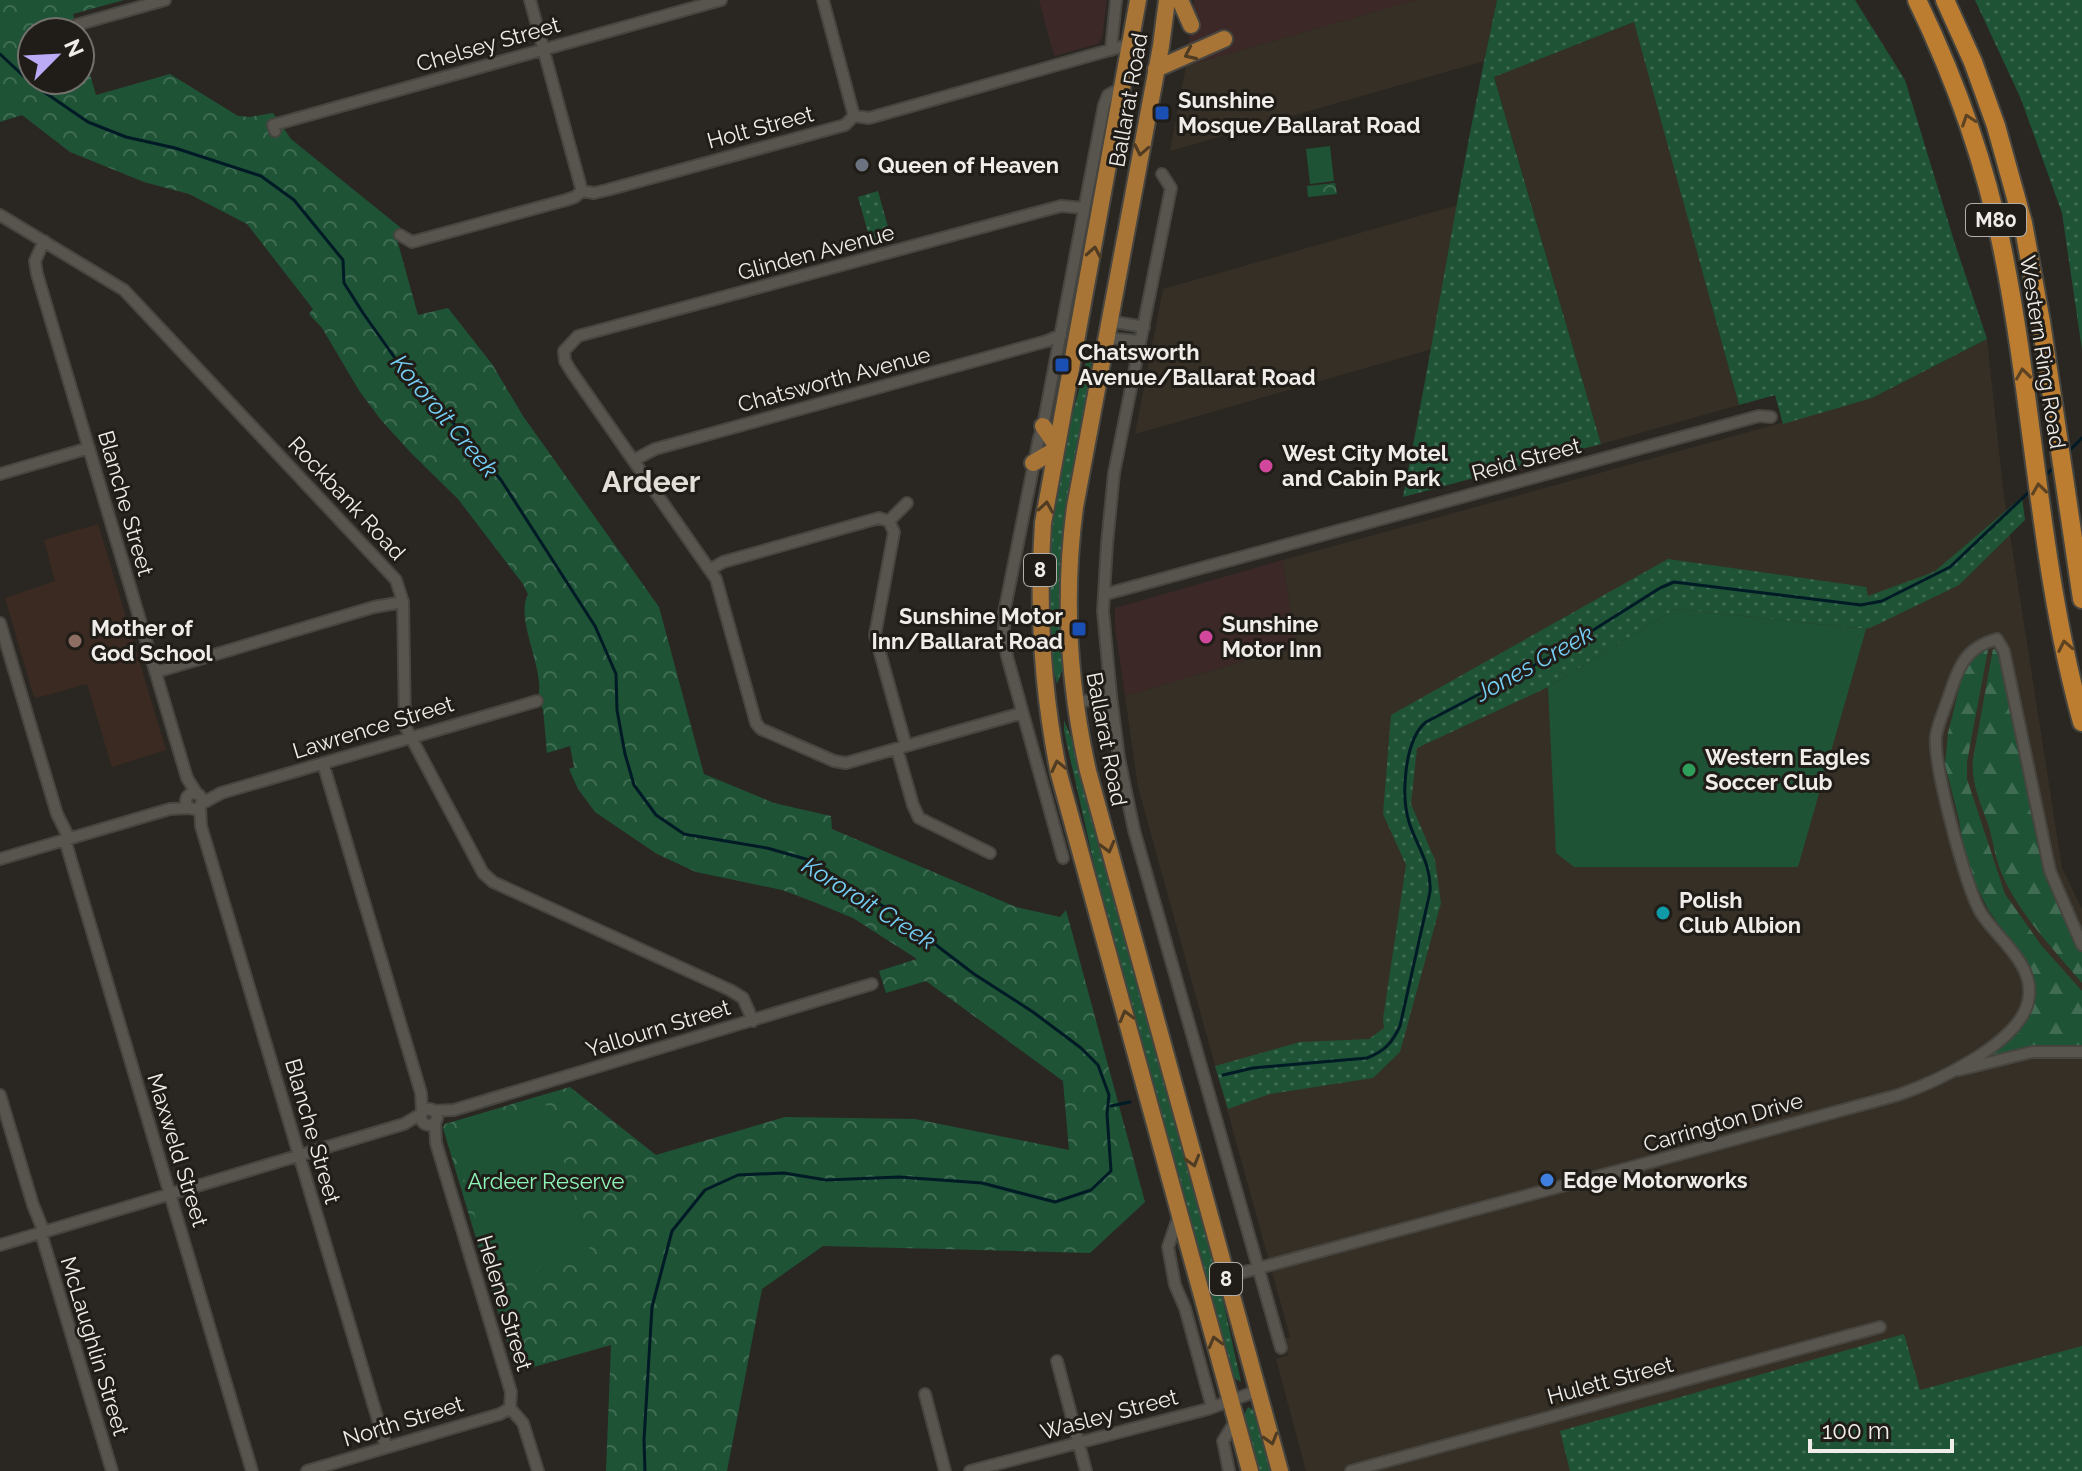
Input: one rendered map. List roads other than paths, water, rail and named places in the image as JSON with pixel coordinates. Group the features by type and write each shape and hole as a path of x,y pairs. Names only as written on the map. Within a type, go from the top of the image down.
{"highway":[{"name":"Ballarat Road","path":"1138,0 1043,523 1040,633 1047,709 1069,810 1250,1471"},
{"name":"Ballarat Road","path":"1167,0 1075,507 1068,570 1067,626 1074,703 1098,808 1280,1471"},
{"path":"1180,0 1191,25"},
{"name":"Western Ring Road","path":"1917,0 1962,103 1991,198 2011,292 2065,646 2082,722"},
{"name":"Western Ring Road","path":"1945,0 1985,94 2015,190 2035,289 2082,599"},
{"path":"1156,69 1224,39"},
{"path":"1078,334 1109,321"},
{"path":"1078,334 1105,338"},
{"path":"1033,463 1056,448 1043,426"},
{"path":"1047,709 1074,703"}],"street":[{"path":"96,19 165,0"},
{"path":"530,0 582,191"},
{"name":"Chelsey Street","path":"275,131 273,125 721,0"},
{"path":"823,0 854,116"},
{"path":"1111,50 1116,0"},
{"name":"Holt Street","path":"400,235 412,242 566,200 582,191 594,193 607,190 845,125 854,116 869,118 1131,44"},
{"name":"Ballarat Road","path":"1063,858 1007,656 1004,613 1043,426 1054,340 1104,105 1108,95 1124,86"},
{"name":"Ballarat Road","path":"1162,174 1171,188 1139,341 1109,513 1103,611 1111,696 1119,758 1134,830 1281,1348"},
{"name":"Glinden Avenue","path":"634,460 565,361 564,351 578,336 1061,206 1084,208"},
{"name":"Rockbank Road","path":"0,215 124,290 386,568 396,580 402,598"},
{"name":"Blanche Street","path":"44,241 35,261 37,274 386,1447"},
{"path":"1109,321 1144,327"},
{"name":"Chatsworth Avenue","path":"634,460 655,449 1054,340 1068,343 1078,334"},
{"path":"1105,338 1139,341"},
{"name":"Reid Street","path":"1106,594 1759,416 1771,417"},
{"path":"0,474 89,448"},
{"path":"634,460 716,579 756,723 761,729 834,761 846,763 1022,713"},
{"path":"889,521 907,503"},
{"path":"711,569 723,562 879,518 889,521 894,532 875,635 913,805 919,818 990,853"},
{"path":"156,672 402,598 405,726 488,878 737,994 750,1022"},
{"name":"Maxweld Street","path":"0,623 252,1471"},
{"name":"Carrington Drive","path":"1226,1277 1898,1095 1949,1072 2008,1034 2023,1016 2029,999 2028,982 2011,948 1981,913 1970,890 1938,770 1936,736 1959,664 1983,643 1997,639 2004,651 2050,871 2082,945"},
{"path":"1074,703 1111,696"},
{"name":"Lawrence Street","path":"0,859 537,701"},
{"name":"Helene Street","path":"323,763 511,1392 510,1408 522,1420 538,1471"},
{"name":"Yallourn Street","path":"0,1245 872,984"},
{"name":"Carrington Drive","path":"1949,1072 2032,1052 2082,1052"},
{"name":"McLaughlin Street","path":"0,1095 112,1471"},
{"path":"1180,1213 1168,1247 1175,1285 1185,1308 1212,1407"},
{"name":"Hulett Street","path":"1351,1471 1880,1327"},
{"path":"1057,1361 1086,1471"},
{"name":"Wasley Street","path":"970,1471 1212,1407 1257,1391"},
{"path":"925,1394 945,1471"},
{"name":"North Street","path":"307,1471 510,1408"},
{"name":"Ballarat Road","path":"1229,1471 1223,1441 1236,1420"}],"waterway":[{"name":"Kororoit Creek","path":"0,54 31,83 88,122 126,137 175,148 261,176 294,200 343,260 344,283 363,313 407,375 458,428 501,480 595,626 616,674 617,710 634,785 656,815 684,834 767,848 809,860 894,913 974,974 1033,1012 1081,1048 1098,1065 1109,1095 1107,1114 1111,1171 1091,1190 1055,1202 982,1183 899,1177 826,1180 784,1173 738,1175 705,1190 672,1231 652,1307 645,1471"},
{"name":"Jones Creek","path":"2068,452 2082,438"},
{"name":"Jones Creek","path":"2043,478 2055,466"},
{"name":"Jones Creek","path":"1223,1075 1253,1068 1367,1058 1383,1049 1397,1032 1430,892 1429,873 1409,822 1405,798 1409,755 1419,730 1426,722 1552,656 1674,582 1861,605 1882,601 1950,567 2032,489"},
{"name":"Jones Creek","path":"1111,1106 1130,1102"}],"place":[{"name":"Sunshine Mosque/Ballarat Road","path":"1162,113"},
{"name":"Queen of Heaven","path":"862,165"},
{"name":"Chatsworth Avenue/Ballarat Road","path":"1062,365"},
{"name":"West City Motel and Cabin Park","path":"1266,466"},
{"name":"Sunshine Motor Inn/Ballarat Road","path":"1079,629"},
{"name":"Sunshine Motor Inn","path":"1206,637"},
{"name":"Mother of God School","path":"75,641"},
{"name":"Western Eagles Soccer Club","path":"1689,770"},
{"name":"Polish Club Albion","path":"1663,913"},
{"name":"Edge Motorworks","path":"1547,1180"}],"district":[{"name":"Ardeer","path":"651,481"}],"park label":[{"name":"Ardeer Reserve","path":"546,1181"}]}
